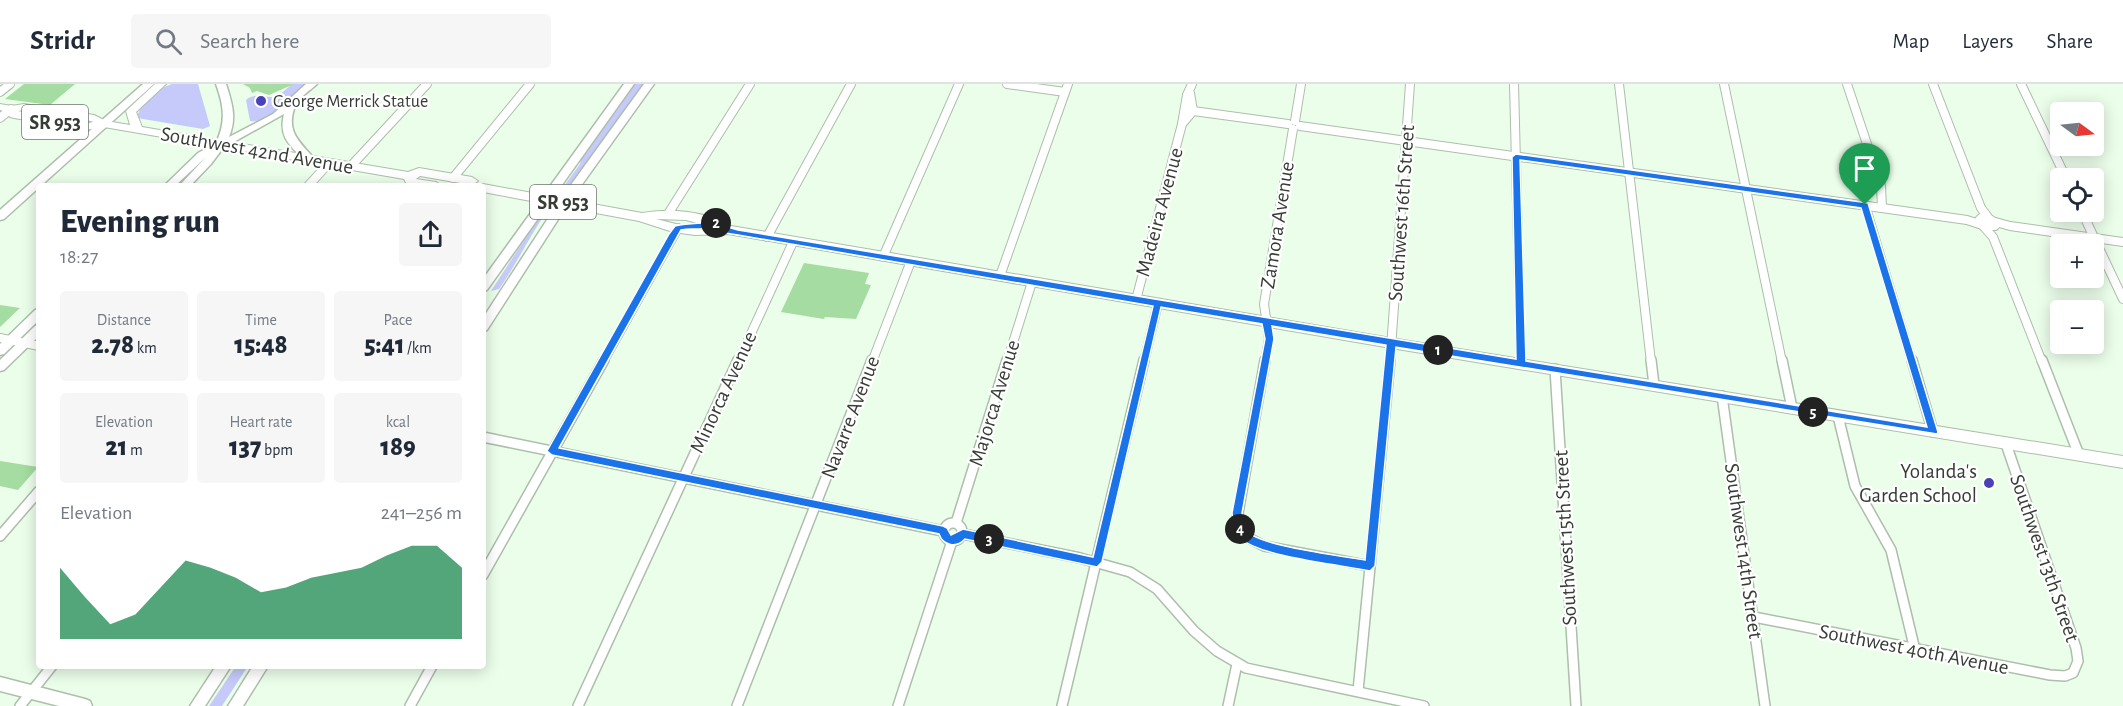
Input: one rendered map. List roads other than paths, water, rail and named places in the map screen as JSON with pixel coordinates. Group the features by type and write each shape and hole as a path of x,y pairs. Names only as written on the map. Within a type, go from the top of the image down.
{"main road":[{"path":"138,130 131,111 161,84"},
{"name":"Southwest 42nd Avenue","path":"6,108 14,115 75,125 104,124 409,176 419,172 473,183"},
{"name":"Southwest 42nd Avenue","path":"409,176 411,182 416,183"},
{"path":"438,183 444,181 457,183"},
{"name":"SR 953","path":"486,189 642,217 655,224 678,228 708,232 728,231 767,237 1391,343 2123,462"},
{"name":"SR 953","path":"642,217 668,214 716,222 728,231"},
{"path":"678,228 693,224 709,226 716,222"}],"street":[{"path":"0,92 10,84"},
{"path":"37,183 149,84"},
{"path":"187,183 214,157 220,144 229,112 221,84"},
{"path":"173,183 202,154 266,122 293,104 312,84"},
{"path":"351,166 427,84"},
{"path":"453,178 530,84"},
{"path":"486,285 629,84"},
{"path":"487,312 506,292 564,202 649,84"},
{"path":"668,214 750,84"},
{"path":"767,237 851,84"},
{"path":"883,257 959,84"},
{"path":"1007,84 1065,92"},
{"path":"1000,276 1068,84"},
{"path":"1192,84 1190,110 2066,234"},
{"name":"Zamora Avenue","path":"1301,84 1264,304 1269,339 1237,513 1238,525 1244,535 1264,546 1370,566"},
{"name":"Southwest 16th Street","path":"1358,691 1391,343 1410,84"},
{"path":"1514,84 1521,364"},
{"path":"1619,84 1654,385"},
{"path":"1724,84 1792,408"},
{"path":"1847,84 1881,186 1882,208"},
{"path":"1933,84 1981,208 1993,224 1993,237"},
{"path":"2021,84 2061,168"},
{"path":"293,104 286,120 288,136 310,160"},
{"path":"0,118 6,108"},
{"name":"Madeira Avenue","path":"1136,300 1182,124 1190,110"},
{"path":"311,183 329,163"},
{"path":"0,216 36,184"},
{"path":"1865,205 1933,432"},
{"path":"1981,208 1981,222 1993,237 2079,455"},
{"path":"486,570 678,228"},
{"path":"2104,239 2123,242"},
{"name":"Minorca Avenue","path":"578,706 793,242"},
{"path":"2104,259 2123,299"},
{"name":"Navarre Avenue","path":"737,706 911,261"},
{"name":"Majorca Avenue","path":"956,524 1032,282"},
{"path":"486,292 491,296 506,292"},
{"name":"Madeira Avenue","path":"1062,706 1158,303"},
{"path":"0,351 5,339 36,315"},
{"path":"0,367 36,332"},
{"path":"5,339 36,345"},
{"name":"Southwest 15th Street","path":"1555,369 1576,706"},
{"name":"Southwest 14th Street","path":"1722,396 1765,706"},
{"path":"1838,416 1855,486 1892,550 1915,650"},
{"path":"486,438 943,531"},
{"name":"Southwest 13th Street","path":"2006,444 2076,648 2078,661 2073,673"},
{"path":"0,536 36,495"},
{"path":"950,524 956,524 962,526 963,534 958,540 952,540 944,536 943,531 950,524"},
{"path":"963,534 1097,562 1130,572 1149,582 1206,642 1236,664 1358,691 1403,704 1424,706"},
{"path":"898,706 952,540"},
{"name":"Southwest 40th Avenue","path":"1754,617 2050,675 2065,676 2073,673"},
{"path":"1228,706 1236,664"},
{"path":"20,706 50,669"},
{"path":"197,706 222,669"},
{"path":"235,706 259,669"},
{"path":"410,706 430,669"},
{"path":"0,684 85,706"}],"place":[{"name":"George Merrick Statue","path":"261,101"},
{"name":"Yolanda's Garden School","path":"1989,483"}]}
